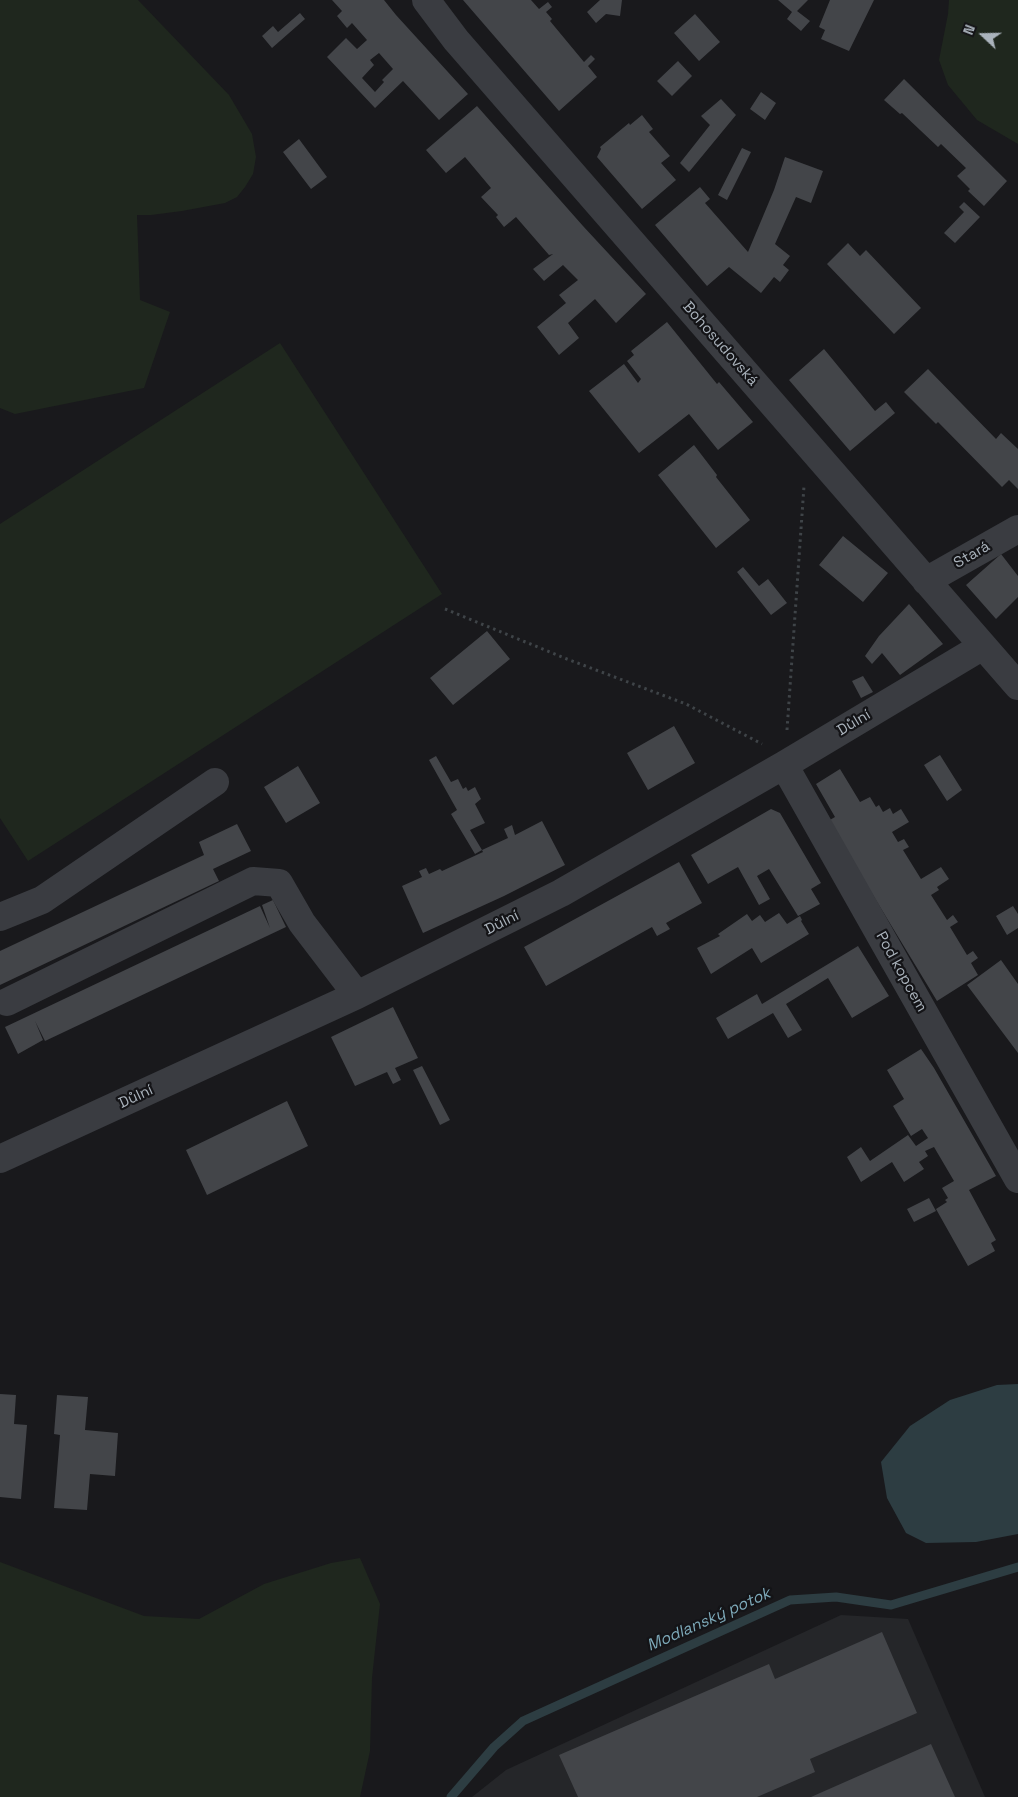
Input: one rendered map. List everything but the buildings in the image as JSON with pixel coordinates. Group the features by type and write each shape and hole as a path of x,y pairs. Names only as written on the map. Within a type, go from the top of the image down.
{"street":[{"name":"Bohosudovská","path":"426,0 462,48 1018,686"},
{"name":"Stará","path":"926,581 1018,529"},
{"name":"Důlní","path":"0,1159 357,995 561,893 784,765 983,646"},
{"name":"Pod kopcem","path":"784,765 1018,1179"},
{"path":"0,917 42,900 215,782"},
{"path":"7,1002 253,881 279,883 302,923 357,995"}],"path":[{"path":"784,765 807,443"},
{"path":"445,609 567,659 686,704 768,747 784,765"}],"shaded area":[{"path":"0,0 138,0 229,95 252,134 256,157 253,174 245,187 237,197 225,203 182,211 137,215 140,300 170,312 144,388 15,414 0,408"},
{"path":"949,0 1018,0 1018,144 977,120 948,85 939,60"},
{"path":"280,343 442,594 28,861 0,818 0,524"},
{"path":"1018,1384 1018,1534 976,1542 926,1543 906,1533 887,1498 881,1462 910,1426 950,1400 997,1385"},
{"path":"360,1558 380,1604 372,1678 370,1751 360,1797 0,1797 0,1562 144,1616 199,1619 264,1584 331,1563"},
{"path":"841,1615 908,1619 985,1797 472,1797 506,1770"}],"waterway":[{"name":"Modlanský potok","path":"451,1797 494,1747 523,1721 790,1600 836,1597 891,1605 1018,1567"}]}
